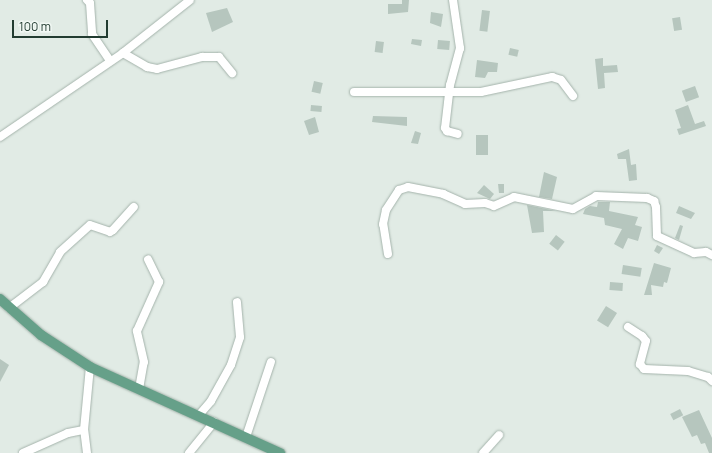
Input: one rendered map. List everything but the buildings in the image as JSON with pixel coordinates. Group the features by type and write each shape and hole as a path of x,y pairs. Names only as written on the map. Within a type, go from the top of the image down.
{"main road":[{"path":"0,299 9,308 70,356 90,367 199,415 280,453"}],"street":[{"path":"87,0 90,3 92,34 110,62"},
{"path":"0,137 123,53 190,0"},
{"path":"453,0 460,48 449,93 445,128 448,132 458,134"},
{"path":"123,53 147,67 157,69 212,55 223,60 232,73"},
{"path":"354,92 482,92 552,77 561,80 573,96"},
{"path":"388,254 383,224 386,210 399,190 408,187 423,188 471,205 485,203 497,206 514,197 573,209 596,196 647,198 654,201 656,207 657,236 694,253 706,252 712,255"},
{"path":"9,308 43,282 60,252 90,225 110,232 134,207"},
{"path":"139,389 144,362 137,331 159,282 148,260"},
{"path":"199,415 211,401 231,365 240,337 237,302"},
{"path":"628,327 642,336 646,342 640,364 644,370 688,371 708,377 712,381"},
{"path":"246,437 271,362"},
{"path":"87,453 84,430 90,367"},
{"path":"189,453 214,422"},
{"path":"23,453 68,433 84,430"},
{"path":"483,453 498,434"}]}
